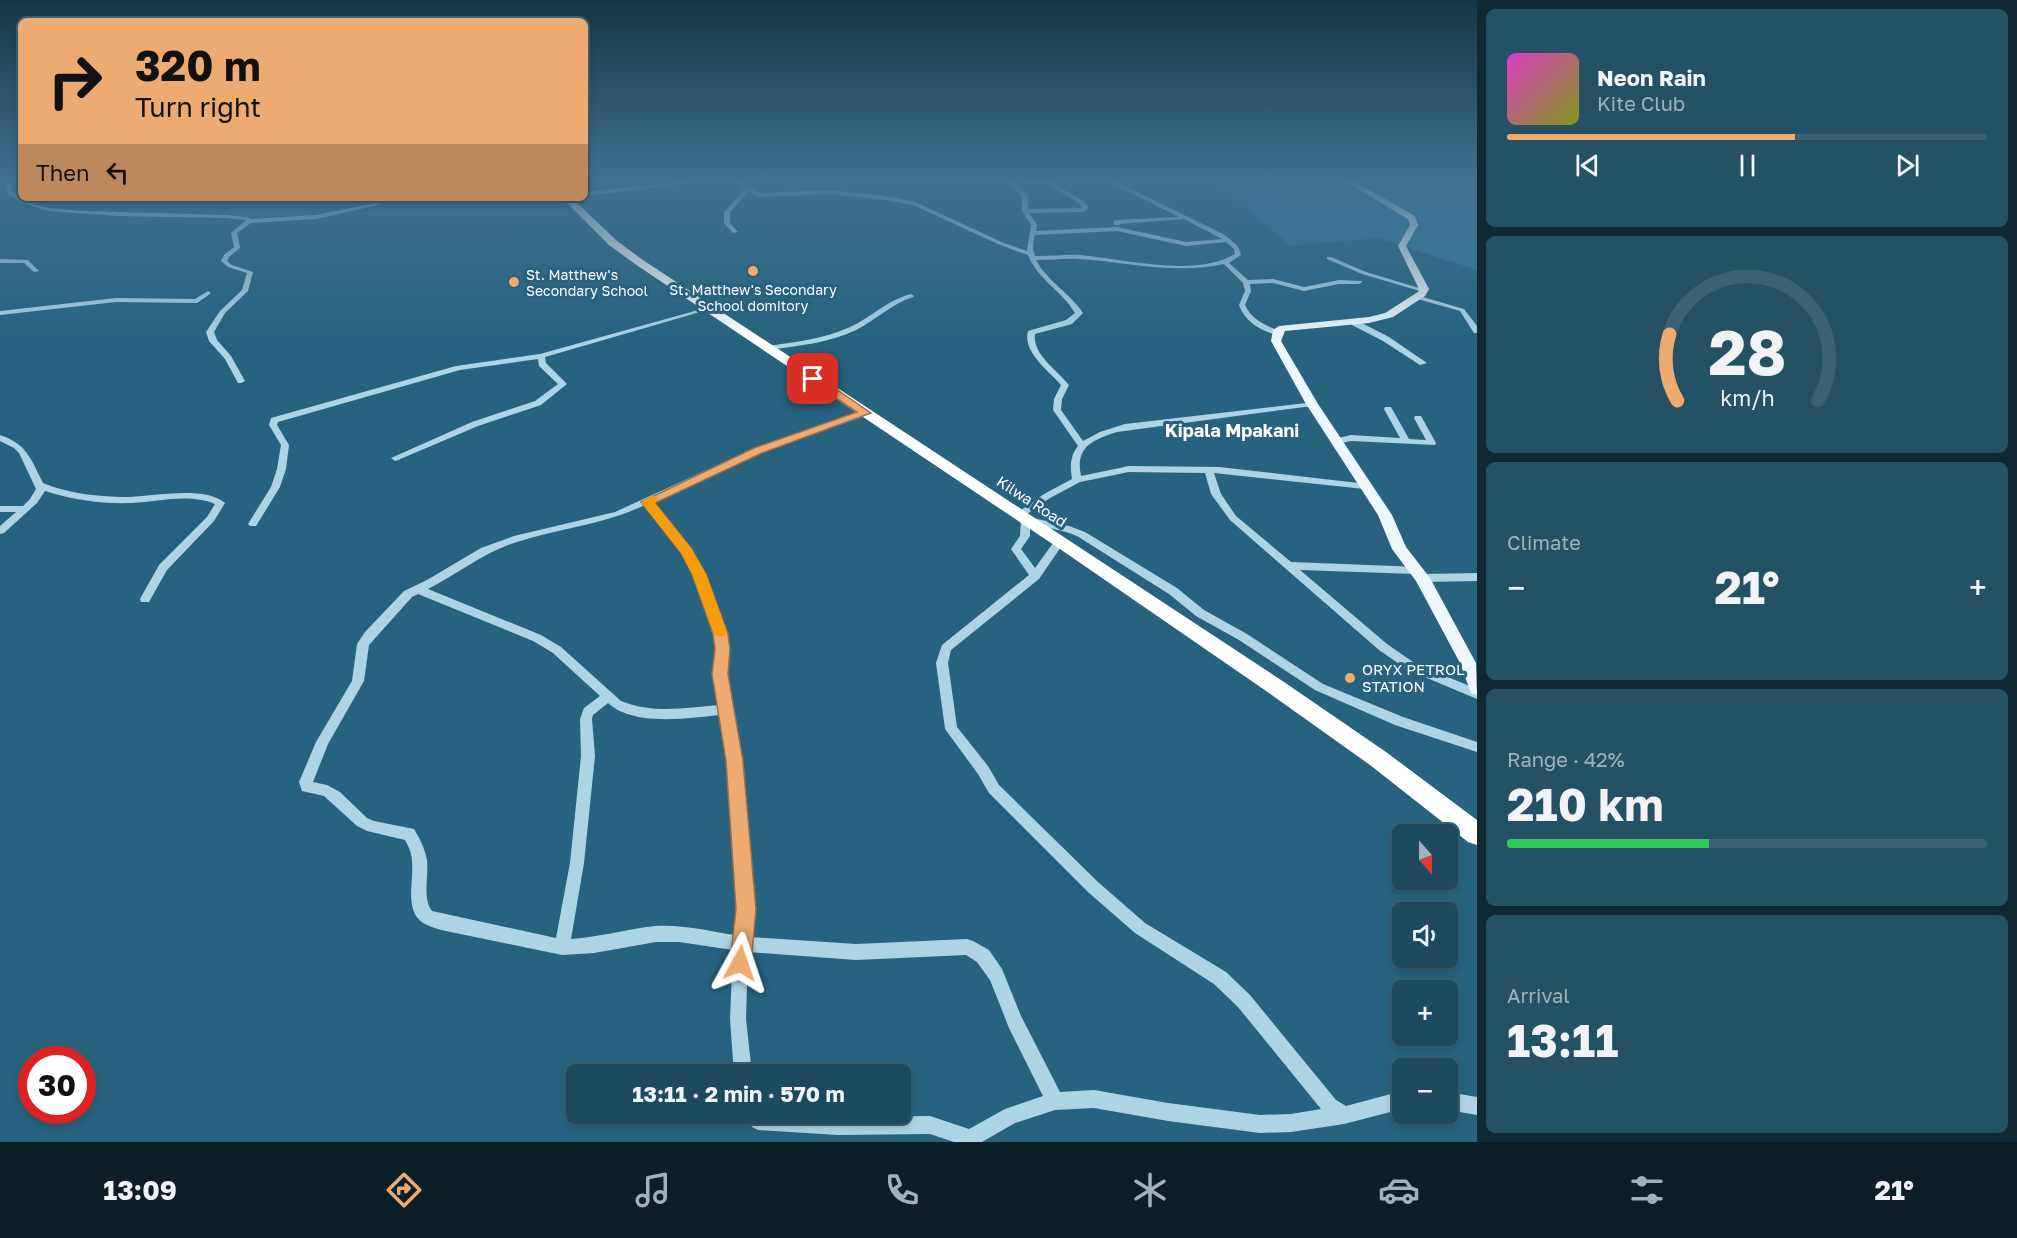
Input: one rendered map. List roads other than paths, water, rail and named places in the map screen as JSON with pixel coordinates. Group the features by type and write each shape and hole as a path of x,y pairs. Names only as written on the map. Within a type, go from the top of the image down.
{"highway":[{"name":"Kilwa Road","path":"603,233 613,243 768,348 1060,541 1345,735 1436,801 1477,834"}],"main road":[{"path":"1409,233 1402,246 1417,271 1420,293 1389,315 1353,322 1283,328 1276,333 1279,350 1364,486 1385,515 1399,549 1419,574 1468,663 1477,688"}],"street":[{"path":"234,233 237,248 226,256 224,261 230,266 250,272 245,291 222,312 210,332 213,341 228,358 242,381"},
{"path":"979,233 1032,256 1079,257 1128,264 1188,266 1226,263 1239,255 1237,248 1217,233"},
{"path":"1033,233 1032,256 1043,277 1071,302 1079,313 1070,322 1031,333 1029,338 1032,348 1065,385 1058,399 1057,410 1081,444"},
{"path":"1139,233 1186,244 1228,240"},
{"path":"1329,258 1462,310 1477,332"},
{"path":"0,261 26,261 36,271"},
{"path":"1226,263 1246,282 1248,291 1244,299 1244,309 1258,325 1276,333"},
{"path":"1246,282 1273,281 1304,289 1339,282 1359,282"},
{"path":"0,313 116,300 197,302 208,293"},
{"path":"768,348 838,334 861,324 892,302 911,296"},
{"path":"253,524 260,509 274,490 284,455 285,445 273,425 274,420 467,366 541,356 711,308"},
{"path":"1353,322 1386,339 1423,363"},
{"path":"395,458 482,422 544,400 563,384 542,364 541,356"},
{"path":"1077,480 1073,468 1081,444 1103,434 1125,427 1312,404"},
{"path":"1388,409 1405,440"},
{"path":"865,413 758,450 618,514 514,539 485,550 431,583 408,594 363,644 358,681 322,742 306,782 307,787 327,791 352,814 372,827 410,834 418,846 421,859 420,908 428,917 535,943 562,947 594,945 656,934 679,934 741,944 856,952 967,947 983,956 996,975 1015,1022 1055,1101"},
{"path":"1337,441 1351,438 1433,442 1418,418"},
{"path":"0,438 17,446 23,452 28,466 40,485 57,493 122,500 198,498 213,499 220,503 211,519 163,568 144,599"},
{"path":"1022,517 1047,496 1077,480 1130,470 1209,470 1364,486"},
{"path":"1209,470 1216,494 1233,518 1383,647 1412,667 1477,694"},
{"path":"0,531 37,497 40,485"},
{"path":"647,502 686,551 699,574 720,634 722,649 720,674 734,761 746,909 741,944 738,1019 742,1064"},
{"path":"0,509 25,509"},
{"path":"1022,517 1025,536 1016,549 1035,576"},
{"path":"1022,517 1081,534 1173,591 1200,613 1243,637 1319,687 1399,721 1477,747"},
{"path":"1060,541 1050,560 1035,576 946,648 942,663 951,729 983,770 994,789 1012,809 1093,887 1140,928 1220,978 1251,1010 1330,1106 1344,1115"},
{"path":"1291,566 1477,577"},
{"path":"417,589 537,638 557,650 608,697 626,710 636,712 725,710"},
{"path":"562,947 577,863 588,756 586,720 588,712 608,697"},
{"path":"798,1124 930,1125 967,1140 1011,1115 1055,1101 1094,1099 1168,1112 1260,1124 1291,1123 1344,1115 1392,1103"},
{"path":"1458,1103 1477,1106"}],"place":[{"name":"St. Matthew's Secondary School domitory","path":"753,271"},
{"name":"St. Matthew's Secondary School","path":"514,282"},
{"name":"ORYX PETROL STATION","path":"1350,678"}],"district":[{"name":"Kipala Mpakani","path":"1232,430"}]}
